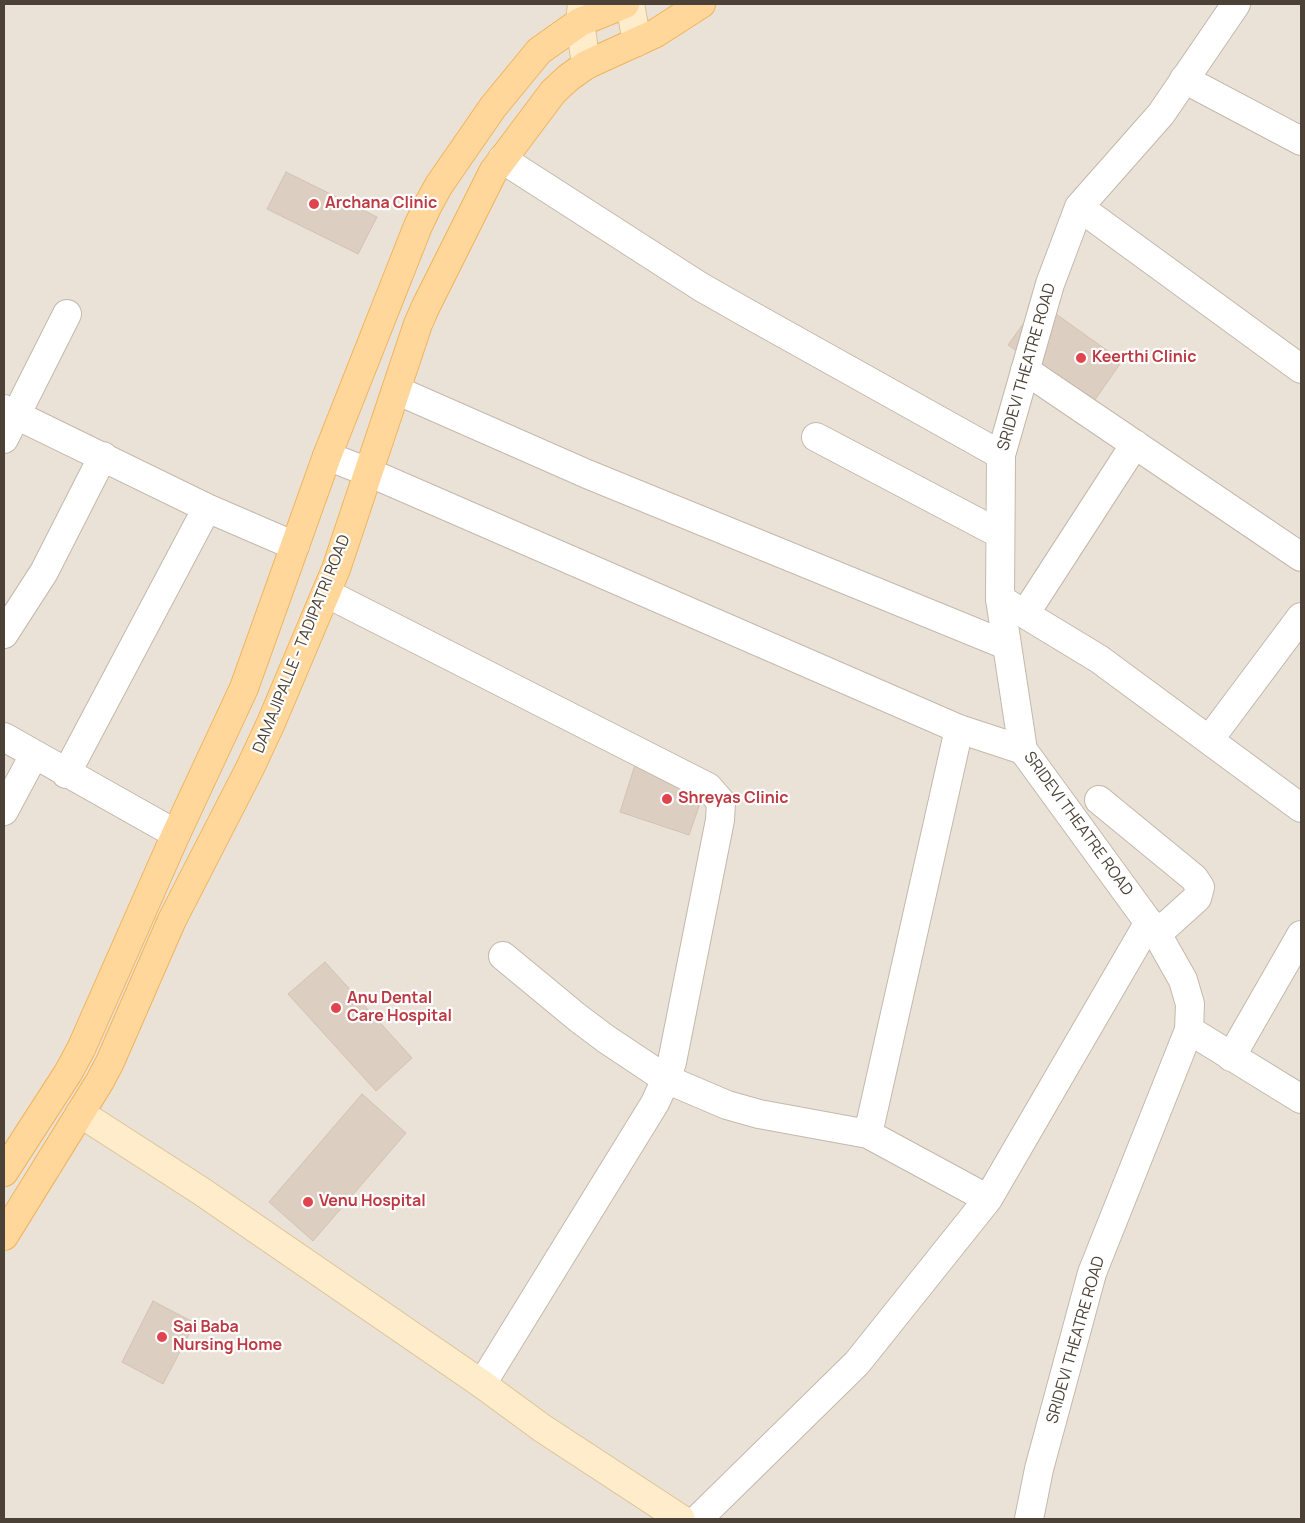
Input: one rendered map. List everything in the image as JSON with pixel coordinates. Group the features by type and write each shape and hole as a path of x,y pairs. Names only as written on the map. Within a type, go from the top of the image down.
{"main road":[{"path":"7,1158 68,1073 81,1049 176,834 244,688 327,456 418,226 439,185 493,107 539,51 581,13 625,4"},
{"path":"630,4 637,42"},
{"name":"DAMAJIPALLE - TADIPATRI ROAD","path":"4,1236 110,1062 172,920 250,768 336,569 426,306 483,190 502,159 553,92 568,78 586,65 670,25 701,4"},
{"path":"581,13 586,65"},
{"path":"80,1113 202,1191 482,1384 542,1428 681,1519"}],"street":[{"name":"SRIDEVI THEATRE ROAD","path":"1029,1519 1039,1469 1092,1273 1189,1030 1190,1004 1183,980 1153,928 1023,750 1000,599 1002,455 1050,284 1079,207 1161,114 1236,4"},
{"path":"1184,79 1301,141"},
{"path":"502,159 701,286 1002,455"},
{"path":"1079,207 1301,368"},
{"path":"4,440 10,412 67,314"},
{"path":"1025,370 1301,557"},
{"path":"396,390 588,474 1006,645"},
{"path":"10,412 207,508 295,546"},
{"path":"816,437 1000,534"},
{"path":"1025,614 1135,444"},
{"path":"4,634 44,572 103,456"},
{"path":"327,456 368,472 959,729 1023,750"},
{"path":"66,774 207,508"},
{"path":"326,593 708,787 721,802 720,820 672,1062 666,1079 649,1112 482,1384"},
{"path":"1000,599 1099,659 1301,808"},
{"path":"1209,740 1301,617"},
{"path":"868,1134 959,729"},
{"path":"4,738 176,834"},
{"path":"4,811 34,755"},
{"path":"698,1519 856,1363 988,1199 1153,928 1197,898 1200,887 1194,878 1099,800"},
{"path":"1231,1057 1301,935"},
{"path":"503,956 606,1039 666,1079 727,1105 759,1114 868,1134 988,1199"},
{"path":"1189,1030 1301,1099"}],"shaded area":[{"path":"4,4 1301,4 1301,1519 4,1519"}],"building":[{"path":"286,172 377,217 358,254 267,209"},
{"path":"1039,302 1122,361 1092,404 1008,345"},
{"path":"635,765 705,789 689,835 620,812"},
{"path":"325,962 412,1058 376,1091 288,994"},
{"path":"362,1094 406,1133 313,1241 269,1202"},
{"path":"153,1301 195,1323 163,1384 122,1362"}],"place":[{"name":"Archana Clinic","path":"314,204"},
{"name":"Keerthi Clinic","path":"1081,358"},
{"name":"Shreyas Clinic","path":"667,799"},
{"name":"Anu Dental Care Hospital","path":"336,1008"},
{"name":"Venu Hospital","path":"308,1202"},
{"name":"Sai Baba Nursing Home","path":"162,1337"}]}
